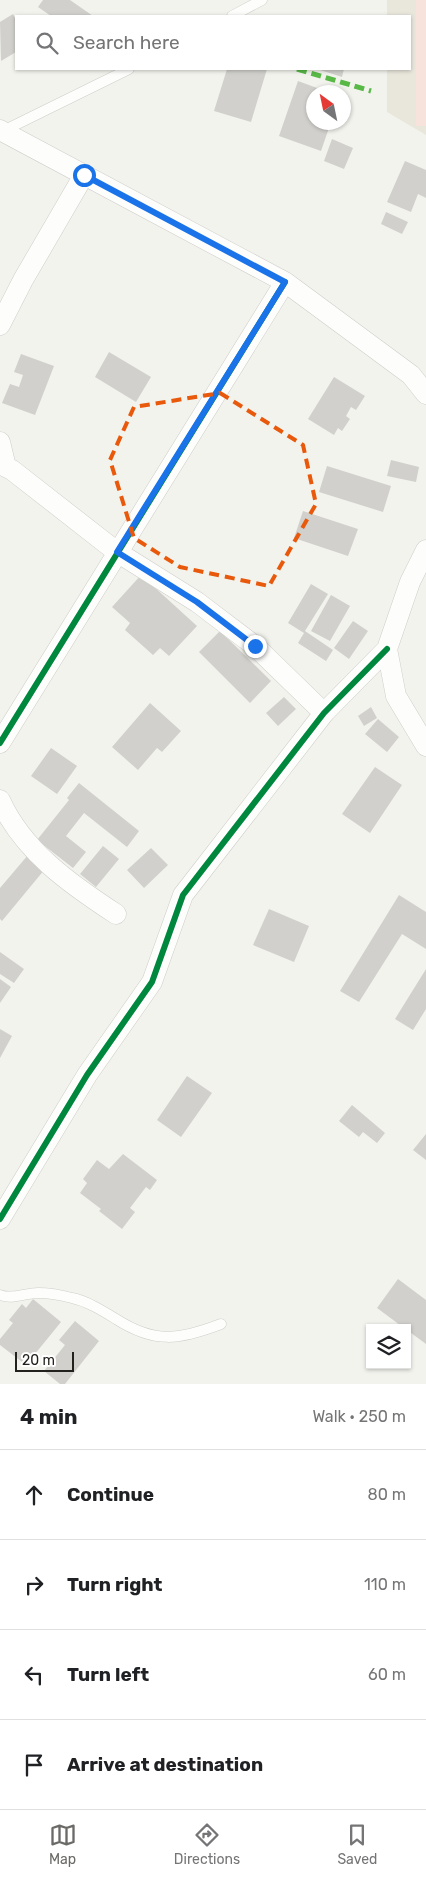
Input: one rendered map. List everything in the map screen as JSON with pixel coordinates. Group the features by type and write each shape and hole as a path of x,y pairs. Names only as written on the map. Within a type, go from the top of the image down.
{"street":[{"path":"1,131 285,282 411,375 426,394"},
{"path":"0,325 23,280 84,175"},
{"path":"0,743 285,282"},
{"path":"0,442 3,465 117,552 197,602 255,646 324,713"},
{"path":"0,1219 87,1075 152,982 182,895 324,713 387,649 410,582 426,550"},
{"path":"387,649 396,696 426,746"},
{"path":"0,800 10,821 37,853 76,888 116,914"}],"lane":[{"path":"234,15 262,0"},
{"path":"1,131 127,70"},
{"path":"0,1295 6,1298 37,1293 73,1298 102,1310 130,1328 157,1338 194,1334 221,1324"}],"highlighted area":[{"path":"220,393 303,445 316,504 269,586 180,567 134,538 110,460 134,407"}],"shaded area":[{"path":"387,0 426,0 426,135 387,112 387,70 411,70 411,15 387,15"},
{"path":"416,0 426,0 426,126 416,126"}],"building":[{"path":"43,0 70,0 92,15 50,15 38,7"},
{"path":"13,14 15,18 15,53 1,61 0,22"},
{"path":"227,70 267,70 251,122 214,111"},
{"path":"320,70 344,70 342,77"},
{"path":"298,81 309,85 306,85 306,130 328,130 321,151 279,136"},
{"path":"332,139 353,148 344,169 324,161"},
{"path":"405,161 426,170 426,198 418,194 411,212 387,202"},
{"path":"386,212 408,222 402,234 381,224"},
{"path":"109,352 151,377 136,402 95,377"},
{"path":"21,354 54,366 35,415 2,403 10,384 19,387 23,375 14,372"},
{"path":"334,377 365,396 356,410 351,407 346,416 350,419 342,431 338,428 334,435 308,419"},
{"path":"391,460 419,467 416,482 387,476"},
{"path":"327,466 391,486 383,512 319,492"},
{"path":"303,511 358,529 348,556 294,538"},
{"path":"141,575 197,626 169,656 160,648 153,655 125,630 130,623 112,607"},
{"path":"311,584 328,594 305,631 333,650 326,661 298,643 304,633 288,623"},
{"path":"331,595 350,606 330,641 311,631"},
{"path":"353,621 368,631 349,659 334,648"},
{"path":"220,631 271,681 250,703 199,652"},
{"path":"284,697 296,709 278,726 266,713"},
{"path":"150,703 181,731 162,752 157,748 138,770 112,747"},
{"path":"371,707 377,718 364,726 358,716"},
{"path":"378,719 399,737 387,752 365,734"},
{"path":"51,748 77,766 57,794 31,776"},
{"path":"375,767 402,785 370,833 342,814"},
{"path":"79,783 139,831 127,847 84,813 66,836 86,852 73,868 37,840 69,800 67,798"},
{"path":"103,846 119,859 96,887 80,874"},
{"path":"151,848 168,865 144,888 127,870"},
{"path":"28,855 45,869 2,921 0,919 0,888"},
{"path":"399,895 426,912 426,949 402,934 359,1002 340,991"},
{"path":"269,909 309,926 294,962 253,945"},
{"path":"0,952 24,969 14,983 0,974"},
{"path":"426,969 426,1009 413,1030 395,1019"},
{"path":"0,979 11,987 0,1003"},
{"path":"0,1029 12,1036 0,1058"},
{"path":"187,1076 212,1093 181,1137 157,1120"},
{"path":"352,1105 385,1133 377,1143 363,1132 359,1137 339,1121"},
{"path":"426,1134 426,1160 413,1150"},
{"path":"123,1154 157,1180 150,1190 146,1187 130,1208 135,1212 122,1229 99,1211 101,1209 80,1193 87,1183 83,1179 97,1160 109,1169"},
{"path":"398,1279 426,1300 426,1344 411,1333 411,1324 399,1324 377,1308"},
{"path":"33,1299 61,1322 26,1365 0,1345 0,1339 13,1323 9,1320 22,1304 26,1308"},
{"path":"75,1321 99,1341 65,1384 60,1384 44,1371 65,1345 59,1340"}],"marked path":[{"path":"300,70 371,91"}],"cycle path":[{"path":"0,743 285,282"},
{"path":"0,1219 87,1075 152,982 183,895 324,713 387,649"}],"route":[{"path":"84,175 285,282 117,552 197,602 255,646"}]}
